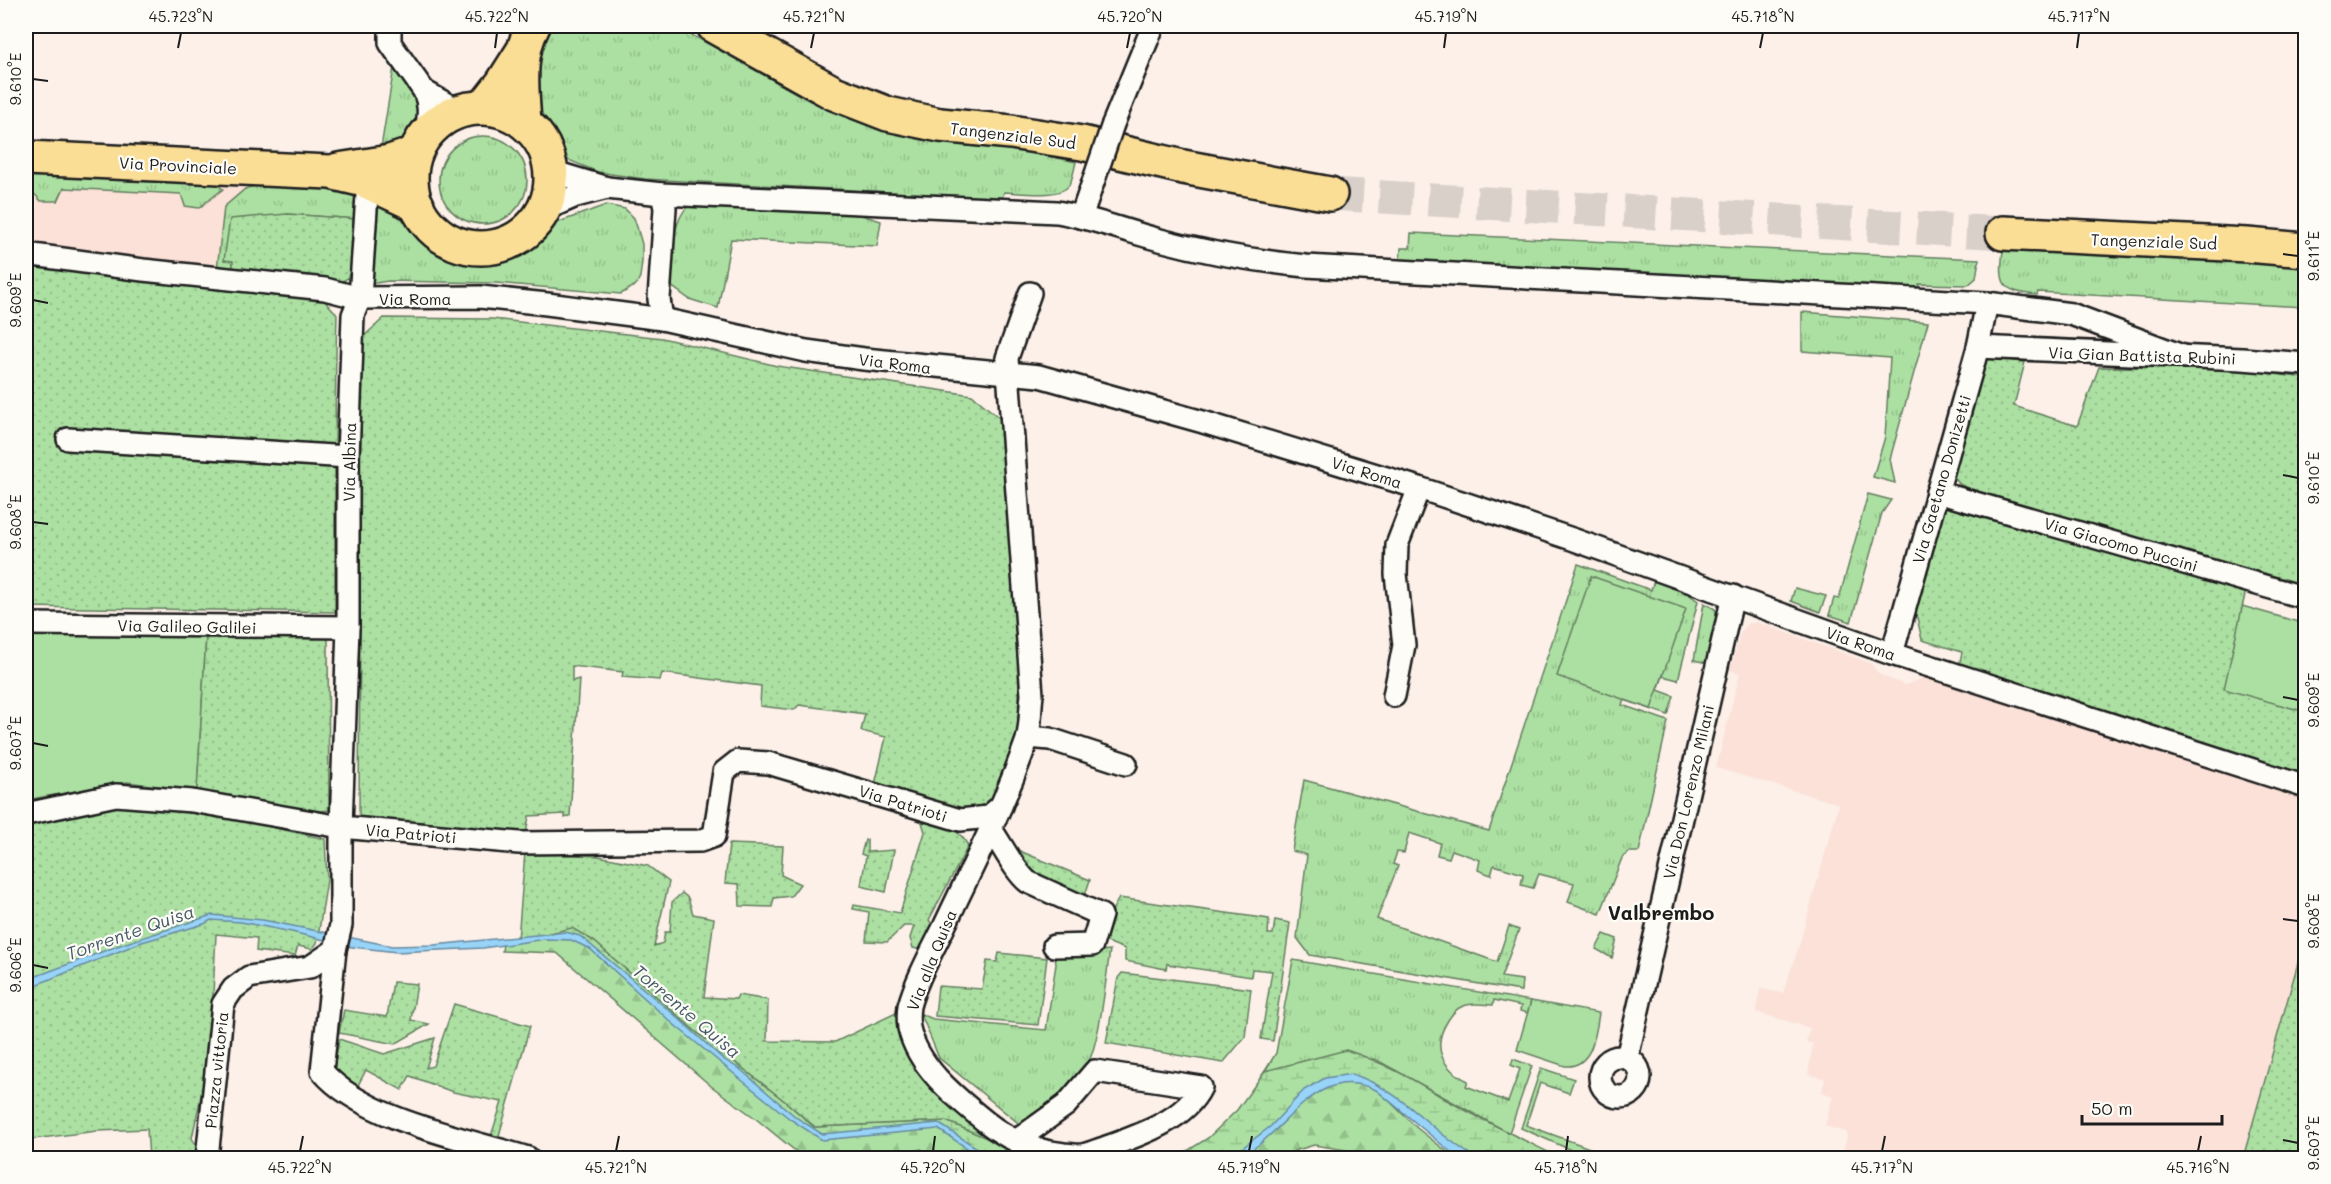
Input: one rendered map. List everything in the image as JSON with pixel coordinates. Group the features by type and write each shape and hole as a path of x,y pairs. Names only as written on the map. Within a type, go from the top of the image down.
{"main road":[{"name":"Tangenziale Sud","path":"714,26 834,93 888,114 940,125 1011,132 1082,143 1183,167 1330,194"},
{"path":"472,109 502,84 529,38"},
{"path":"524,122 521,77 529,38"},
{"name":"Via Provinciale","path":"330,172 390,162 420,145 441,120 472,109 498,109 524,122 543,143 549,157 551,171 550,191 544,210 534,225 513,240 488,248 470,247 453,242 438,233 426,220 417,205 411,182 420,145"},
{"name":"Via Provinciale","path":"26,158 330,172 364,180 417,205"},
{"name":"Tangenziale Sud","path":"2003,233 2306,250"}],"street":[{"path":"1081,217 1113,124 1153,26"},
{"path":"389,31 391,45 424,91 430,110 420,145"},
{"path":"424,91 472,109"},
{"path":"551,171 607,188 662,194 1057,212 1224,255 1285,264 1987,303 2071,314 2185,357"},
{"path":"544,210 576,196 607,188"},
{"path":"662,194 665,208 659,299 662,319"},
{"name":"Via Albina","path":"367,195 360,298 353,315 348,457 348,627 341,827 341,925 335,950 322,1071 330,1081 372,1108 418,1125 528,1158"},
{"name":"Via Roma","path":"26,254 143,270 324,289 360,298 480,297 662,319 830,354 942,368 1039,376 1119,397 1419,488 1733,596 1892,654 2306,787"},
{"path":"1001,806 1028,737 1032,695 1007,358 1030,293"},
{"name":"Via Gaetano Donizetti","path":"1892,654 1977,347 1987,303"},
{"name":"Via Gian Battista Rubini","path":"1977,347 2306,364"},
{"path":"68,439 348,457"},
{"name":"Via Roma","path":"1394,696 1404,645 1396,574 1397,545 1419,488"},
{"name":"Via Giacomo Puccini","path":"1937,492 2306,598"},
{"name":"Via Don Lorenzo Milani","path":"1627,1058 1733,596"},
{"name":"Via Galileo Galilei","path":"26,624 348,627"},
{"path":"1028,737 1050,739 1126,764"},
{"name":"Via Patrioti","path":"341,827 519,843 700,841 714,836 724,772 738,761 768,763 960,820 988,817 1001,806"},
{"path":"34,813 116,795 192,801 341,827"},
{"name":"Via alla Quisa","path":"1001,806 909,1005 910,1031 924,1060 965,1105 1000,1133 1016,1141 1043,1152 1082,1155 1131,1138 1172,1118 1197,1096 1201,1087 1095,1071 1066,1105 1016,1141"},
{"path":"990,828 1004,847 1020,876 1101,915 1092,945 1054,946"},
{"name":"Piazza vittoria","path":"207,1158 223,1004 233,989 249,977 310,967 335,950"}],"shaded area":[{"path":"218,179 268,182 245,189 224,207 217,270 26,245 26,185 41,201 58,201 63,188 182,194 223,188 218,184"},
{"path":"1757,622 1870,663 1880,675 1905,685 1932,675 2305,796 2305,938 2243,1158 1841,1158 1847,1138 1846,1132 1825,1126 1833,1096 1822,1092 1825,1079 1808,1074 1813,1044 1806,1042 1810,1028 1756,1012 1760,989 1783,993 1799,946 1839,804 1716,768 1740,673 1730,670 1741,632 1747,624"}],"green space":[{"path":"555,26 676,26 810,101 879,129 917,138 1035,153 1076,162 1072,177 1069,185 1057,192 1039,194 1004,192 1002,198 645,179 598,172 566,159 560,145 532,107 539,44"},
{"path":"395,61 416,100 418,120 408,141 381,148"},
{"path":"483,136 500,139 514,149 524,163 527,180 524,197 514,211 500,221 483,224 466,221 452,211 442,197 439,180 442,163 452,149 466,139"},
{"path":"26,169 218,179 218,185 223,189 199,208 185,206 181,194 64,188 58,201 41,201 26,185"},
{"path":"268,182 360,189 357,219 287,214 225,260 233,261 233,271 217,270 224,207 245,189"},
{"path":"374,199 412,223 426,241 440,252 458,260 477,264 504,261 520,254 535,243 551,225 606,205 625,209 634,218 642,244 640,277 636,285 621,294 496,283 388,281 369,284"},
{"path":"690,205 842,209 881,221 877,246 731,239 718,308 689,299 670,285 676,230 684,211"},
{"path":"287,214 357,219 352,270 348,278 343,281 233,271 233,261 224,260 230,219"},
{"path":"1411,233 1979,259 1976,278 1968,285 1919,284 1918,290 1400,262 1401,248 1410,248"},
{"path":"2003,250 2305,265 2305,307 2025,293 2009,288 2005,284 2002,271"},
{"path":"26,266 323,299 337,314 335,612 26,607"},
{"path":"1802,312 1928,322 1890,459 1895,483 1873,477 1885,437 1890,358 1802,351"},
{"path":"384,318 492,319 662,338 777,366 972,395 1003,421 1017,597 1020,730 1001,796 971,814 874,789 886,737 861,731 865,714 799,705 794,710 760,706 761,686 662,673 660,680 622,677 623,672 572,666 572,681 579,679 570,816 565,818 565,814 529,816 526,834 359,823 361,375 363,337"},
{"path":"1982,357 2025,362 2014,406 2077,426 2099,367 2230,368 2305,378 2305,586 1981,493 1959,484 1950,471"},
{"path":"1868,494 1891,500 1882,513 1851,622 1829,615 1834,598 1839,599"},
{"path":"1944,502 2246,590 2224,689 2302,711 2305,698 2305,774 1959,667 1962,652 1922,640 1914,604"},
{"path":"1578,564 1651,590 1654,581 1687,593 1698,601 1678,680 1663,676 1658,690 1674,696 1668,715 1624,700 1622,705 1668,721 1639,852 1629,852 1622,858 1600,914 1568,902 1574,883 1539,874 1533,888 1521,885 1523,874 1494,865 1491,875 1478,870 1480,860 1452,850 1449,858 1437,855 1440,843 1409,833 1404,853 1397,852 1393,864 1398,866 1377,919 1497,962 1509,926 1519,930 1501,977 1522,980 1521,991 1310,955 1297,938 1307,855 1292,851 1304,780 1489,831"},
{"path":"1591,576 1686,609 1651,709 1557,676"},
{"path":"1795,588 1826,596 1820,612 1791,601"},
{"path":"1704,603 1715,609 1717,616 1707,663 1694,660"},
{"path":"2242,606 2305,624 2306,698 2302,711 2223,690"},
{"path":"26,636 206,636 197,791 127,782 26,800"},
{"path":"206,636 328,636 329,810 314,812 197,791"},
{"path":"114,804 145,809 212,814 325,839 327,880 317,943 312,949 298,946 295,956 256,951 257,938 216,934 210,1054 192,1138 200,1153 200,1158 149,1158 147,1129 97,1131 26,1140 26,823"},
{"path":"921,819 954,830 960,834 968,846 929,920 933,926 922,950 913,948 910,938 914,926 904,926 887,942 866,941 869,912 853,909 854,905 900,913 925,832"},
{"path":"865,840 867,840 867,852 894,850 886,892 861,886 866,856 861,854"},
{"path":"729,844 783,846 781,875 800,884 791,896 774,898 772,907 740,906 739,884 725,883"},
{"path":"1010,847 1090,880 1085,895 1036,880"},
{"path":"525,852 598,856 648,866 669,882 654,946 663,943 665,932 670,932 672,902 682,893 688,898 693,914 714,918 704,997 736,999 738,995 768,1000 767,1041 835,1042 896,1013 925,1081 994,1141 946,1121 815,1127 694,1030 594,941 572,928 518,940"},
{"path":"1119,898 1269,919 1268,934 1273,934 1275,920 1290,923 1273,1041 1261,1039 1272,971 1252,969 1251,977 1167,964 1166,969 1125,961 1125,949 1097,938"},
{"path":"573,928 594,941 694,1030 786,1102 814,1127 946,1121 1002,1144 1022,1158 986,1158 941,1127 829,1139 795,1120 592,948 564,936 518,940 517,936"},
{"path":"1604,934 1617,939 1612,958 1596,949"},
{"path":"564,936 592,948 815,1134 941,1127 986,1158 939,1158 921,1149 886,1158 804,1158 711,1086 557,953 502,951 503,944"},
{"path":"2305,938 2305,1158 2243,1158"},
{"path":"1110,950 1097,1036 1086,1068 1066,1092 1022,1126 939,1058 921,1014 933,1019 1046,1030 1056,964 1055,958 1049,955"},
{"path":"999,953 1047,958 1038,1025 935,1016 938,986 982,989 987,961 997,962"},
{"path":"1293,960 1531,1001 1528,1013 1520,1011 1521,1006 1494,1000 1493,1005 1463,1006 1449,1018 1440,1040 1442,1057 1452,1070 1468,1081 1466,1086 1508,1102 1520,1069 1511,1065 1513,1059 1532,1066 1509,1133 1375,1059 1265,1071 1276,1053"},
{"path":"1122,973 1251,989 1245,1037 1223,1063 1106,1043 1118,978"},
{"path":"393,982 417,984 411,1020 429,1024 395,1044 339,1033 344,1010 387,1017"},
{"path":"1531,1001 1599,1013 1594,1040 1587,1056 1581,1062 1565,1066 1517,1050"},
{"path":"454,1004 530,1026 498,1139 491,1136 502,1102 453,1092 410,1076 402,1090 366,1070 355,1091 333,1072 339,1039 384,1054 435,1038 426,1068 433,1066"},
{"path":"1346,1050 1397,1072 1560,1158 1464,1158 1376,1088 1361,1082 1349,1081 1332,1084 1302,1101 1236,1158 1176,1158 1208,1138 1237,1110 1265,1071"},
{"path":"1541,1068 1574,1079 1569,1093 1540,1083 1526,1125 1617,1158 1589,1158 1521,1128"},
{"path":"1344,1080 1363,1082 1376,1088 1417,1128 1455,1158 1378,1158 1372,1154 1314,1145 1294,1151 1284,1158 1236,1158 1314,1092"}],"water":[{"path":"212,915 263,920 392,946 434,945 566,932 580,936 676,1016 723,1059 740,1069 797,1118 822,1134 938,1123 993,1158 982,1158 938,1129 822,1140 790,1119 672,1023 590,949 571,940 545,939 483,948 397,952 352,947 241,922 211,920 142,942 26,989 26,980 120,945"},
{"path":"1352,1074 1370,1081 1402,1101 1460,1148 1476,1158 1458,1158 1376,1090 1357,1084 1340,1084 1325,1089 1311,1098 1241,1157 1229,1158 1271,1126 1304,1090 1325,1078"}],"tunnel":[{"path":"1330,194 2003,233"}],"district":[{"name":"Valbrembo","path":"1661,912"}],"water label":[{"name":"Torrente Quisa","path":"130,932"},
{"name":"Torrente Quisa","path":"687,1011"}]}
